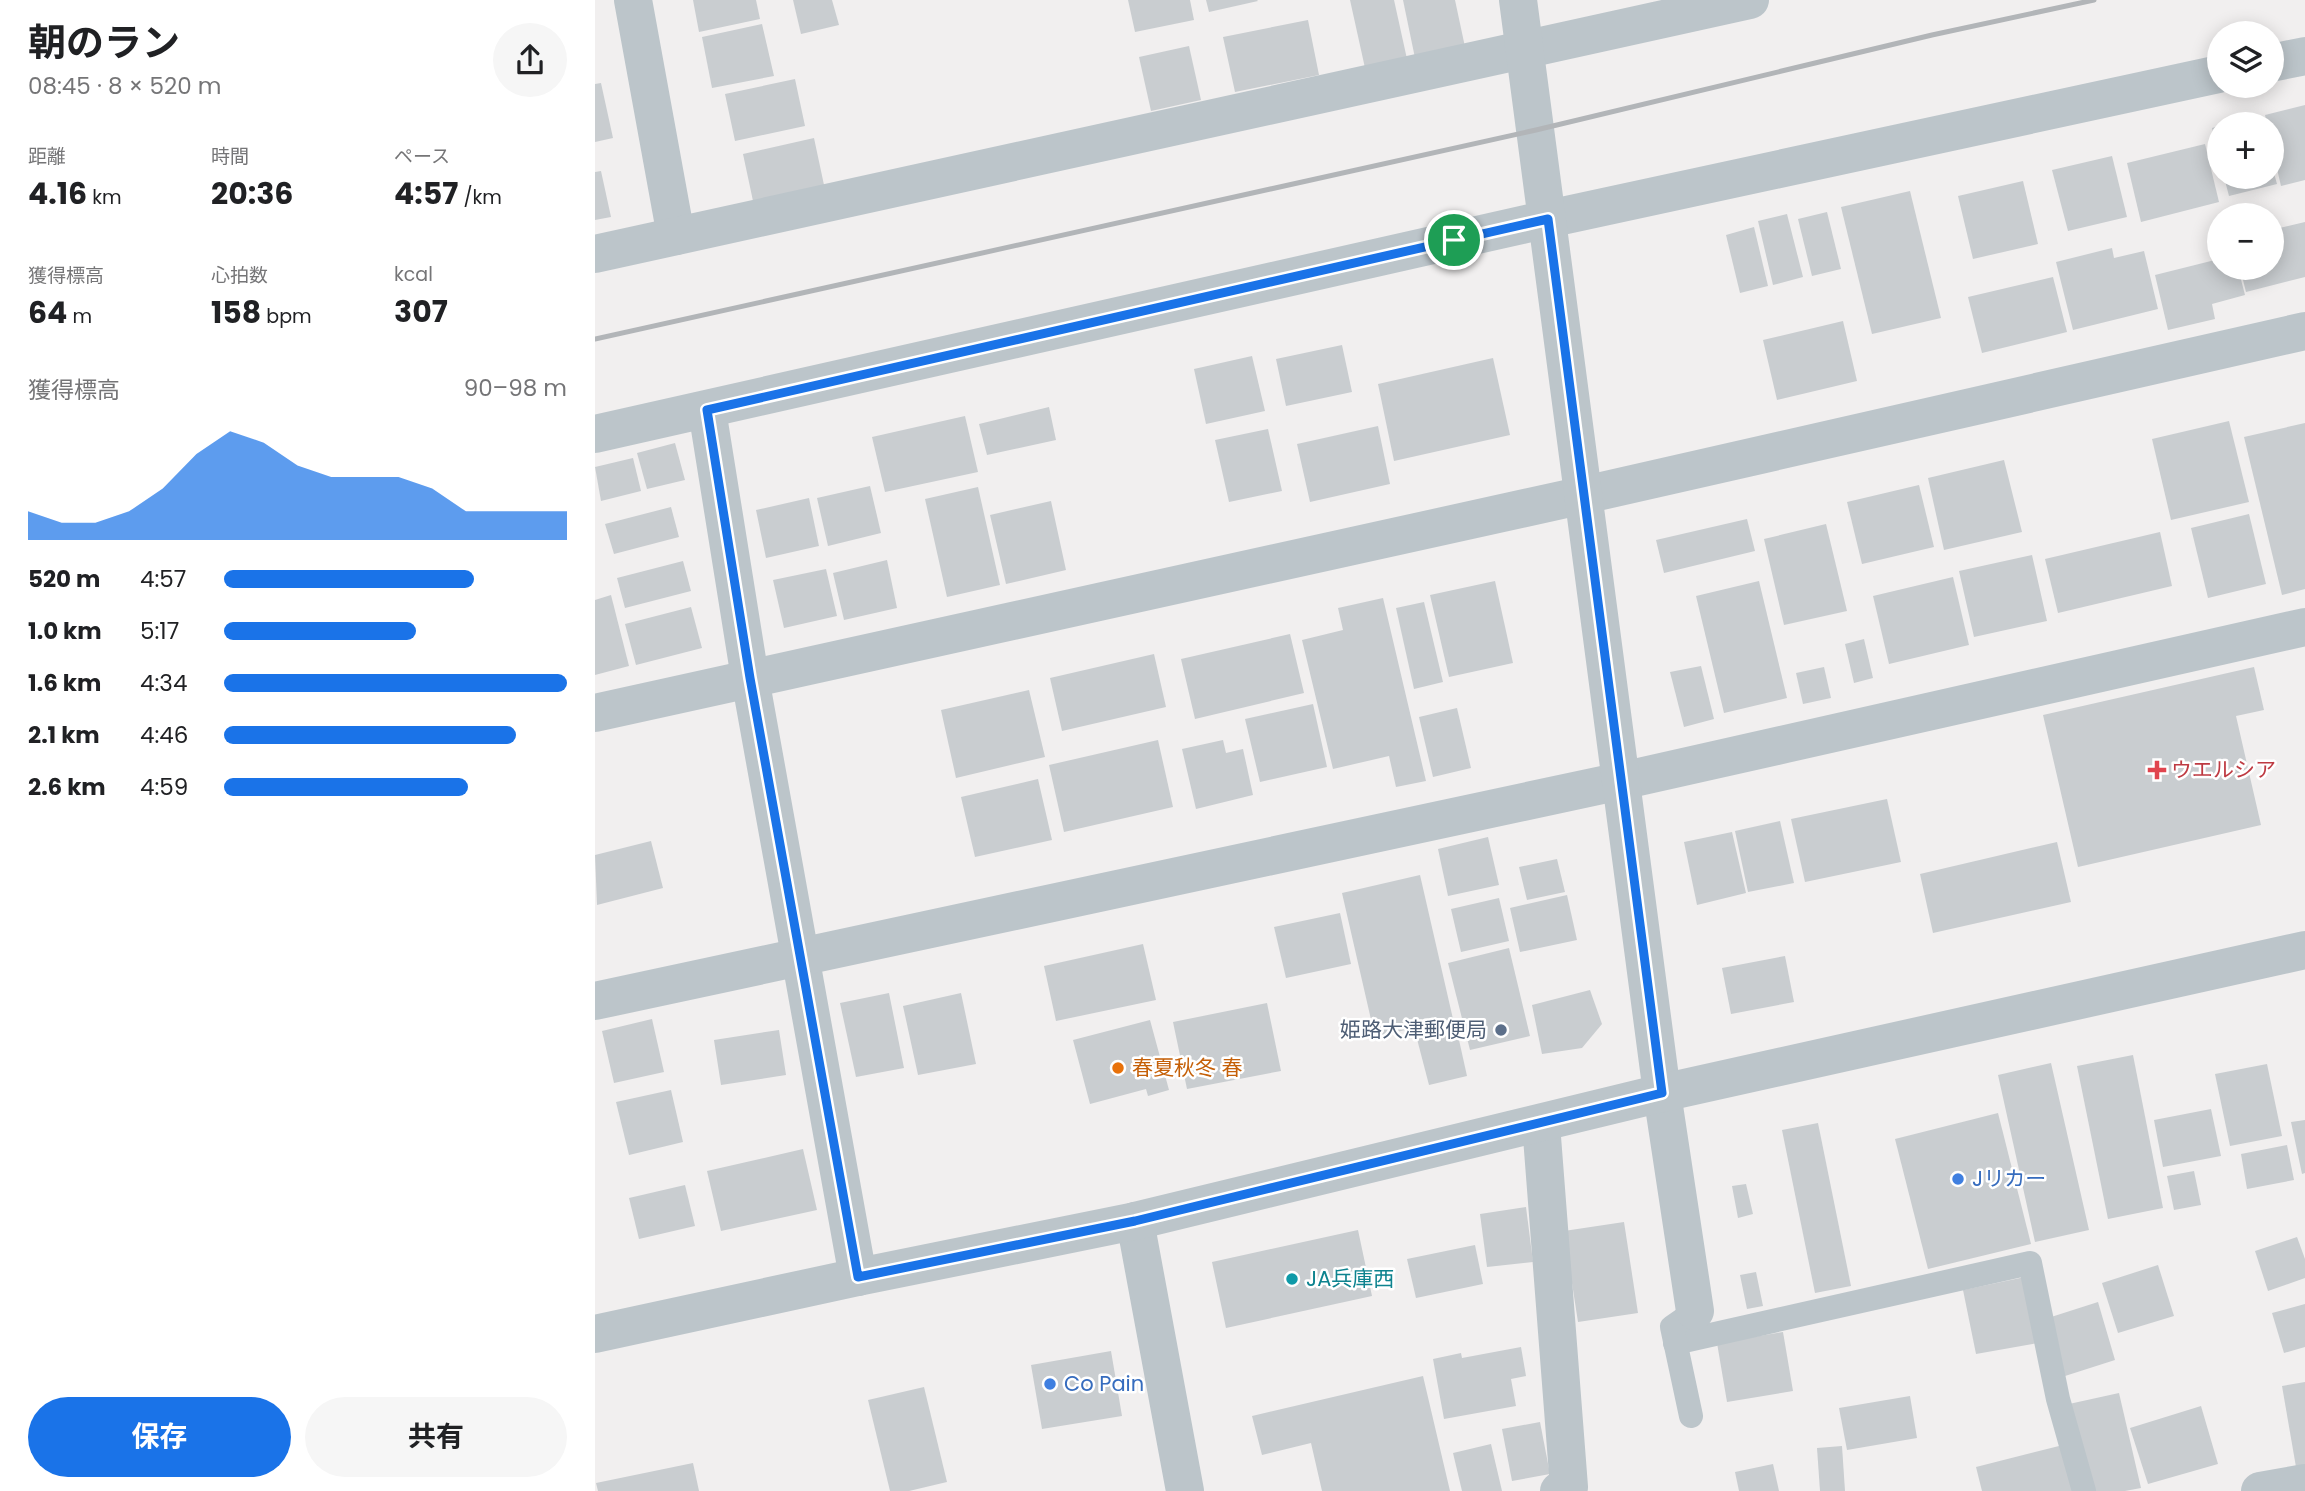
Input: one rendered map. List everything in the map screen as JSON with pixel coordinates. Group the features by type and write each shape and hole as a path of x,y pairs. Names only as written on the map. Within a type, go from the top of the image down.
{"street":[{"path":"633,0 676,236"},
{"path":"1518,0 1662,1093 1695,1311"},
{"path":"595,254 1750,0"},
{"path":"2284,60 2305,56"},
{"path":"595,434 1548,219 2207,78"},
{"path":"595,713 1584,495 2305,331"},
{"path":"707,410 750,678 858,1277"},
{"path":"595,1001 1621,781 2305,627"},
{"path":"595,1334 1135,1221 1662,1093 2305,950"},
{"path":"1541,1124 1566,1490"},
{"path":"1135,1221 1185,1491"},
{"path":"2260,1491 2305,1483"}],"lane":[{"path":"1675,1343 2030,1263 2058,1399 2084,1491"},
{"path":"1691,1416 1672,1327 1695,1311"}],"building":[{"path":"693,0 756,0 760,19 699,32"},
{"path":"793,0 832,0 839,25 801,34"},
{"path":"1128,0 1190,0 1194,20 1135,32"},
{"path":"1206,0 1257,0 1258,1 1209,12"},
{"path":"1350,0 1394,0 1407,59 1365,68"},
{"path":"1403,0 1455,0 1465,47 1415,58"},
{"path":"1308,20 1319,75 1235,92 1223,37"},
{"path":"762,24 774,76 712,88 702,37"},
{"path":"1189,46 1201,100 1151,111 1139,57"},
{"path":"795,79 805,126 735,141 725,94"},
{"path":"601,83 613,138 595,142 595,84"},
{"path":"2305,105 2305,180 2284,185 2284,112 2277,112"},
{"path":"814,138 824,185 753,201 743,154"},
{"path":"2205,144 2207,189 2216,189 2219,202 2141,222 2127,163"},
{"path":"2112,156 2127,217 2068,231 2052,170"},
{"path":"601,171 611,217 595,220 595,172"},
{"path":"2023,181 2038,244 1973,259 1958,196"},
{"path":"2227,189 2257,189 2229,196"},
{"path":"1910,191 1941,318 1872,334 1841,207"},
{"path":"1827,212 1841,269 1812,276 1798,219"},
{"path":"1787,214 1803,277 1773,285 1758,221"},
{"path":"2305,222 2305,277 2246,292 2243,280 2284,280 2284,227"},
{"path":"1754,227 1768,286 1740,293 1726,235"},
{"path":"2112,248 2114,258 2144,251 2158,309 2073,330 2056,262"},
{"path":"2207,262 2207,280 2241,280 2245,295 2212,304 2215,319 2168,330 2155,275"},
{"path":"2053,277 2067,332 1982,353 1968,297"},
{"path":"1843,321 1857,381 1777,400 1763,340"},
{"path":"1342,345 1352,392 1286,406 1276,359"},
{"path":"1252,356 1265,411 1206,424 1194,369"},
{"path":"1493,358 1510,435 1394,461 1378,384"},
{"path":"1049,407 1056,440 987,455 979,424"},
{"path":"965,416 978,472 885,492 872,437"},
{"path":"2229,421 2249,502 2171,520 2152,439"},
{"path":"2305,423 2305,589 2282,595 2244,437"},
{"path":"1378,426 1390,484 1310,502 1297,444"},
{"path":"1268,429 1282,491 1229,502 1215,440"},
{"path":"675,443 685,480 647,489 637,453"},
{"path":"633,458 641,491 601,501 595,467"},
{"path":"2004,460 2022,532 1944,550 1928,478"},
{"path":"1919,485 1934,547 1862,564 1847,502"},
{"path":"870,486 881,533 828,546 817,498"},
{"path":"978,487 1000,585 947,597 925,499"},
{"path":"809,498 819,546 766,558 756,510"},
{"path":"1051,501 1066,570 1006,584 990,515"},
{"path":"671,507 679,537 614,554 605,524"},
{"path":"2249,514 2266,584 2208,598 2191,528"},
{"path":"1747,519 1755,551 1664,573 1656,540"},
{"path":"1826,524 1847,611 1784,625 1764,539"},
{"path":"2160,532 2172,586 2058,613 2045,559"},
{"path":"2032,555 2047,621 1974,637 1959,571"},
{"path":"887,560 897,608 844,620 833,573"},
{"path":"683,561 691,591 625,608 617,578"},
{"path":"826,569 837,616 784,628 773,580"},
{"path":"1953,577 1969,645 1889,664 1873,596"},
{"path":"1495,581 1513,663 1449,677 1430,595"},
{"path":"1759,581 1787,698 1724,713 1696,596"},
{"path":"611,595 629,666 595,675 595,600"},
{"path":"1383,598 1426,781 1396,787 1389,756 1333,769 1302,640 1343,630 1338,608"},
{"path":"1424,602 1443,682 1414,689 1396,608"},
{"path":"691,607 702,648 636,665 625,624"},
{"path":"1290,634 1304,693 1195,719 1181,659"},
{"path":"1864,639 1873,678 1854,683 1845,644"},
{"path":"1154,654 1166,707 1062,731 1050,678"},
{"path":"1701,666 1714,719 1684,727 1670,672"},
{"path":"1824,667 1831,698 1803,704 1796,673"},
{"path":"2254,667 2264,710 2236,716 2261,825 2078,867 2043,715"},
{"path":"1029,690 1045,757 956,778 941,710"},
{"path":"1313,704 1327,767 1260,782 1245,719"},
{"path":"1457,708 1471,768 1433,777 1419,717"},
{"path":"1158,740 1173,807 1064,832 1049,765"},
{"path":"1223,740 1226,753 1243,749 1253,795 1196,809 1182,749"},
{"path":"1038,779 1052,840 975,857 961,797"},
{"path":"1887,799 1901,862 1805,882 1791,819"},
{"path":"1780,821 1794,883 1748,892 1735,831"},
{"path":"1732,832 1746,893 1697,905 1684,842"},
{"path":"1488,837 1499,885 1448,896 1438,849"},
{"path":"651,841 663,888 597,905 595,855"},
{"path":"2057,842 2071,902 1933,933 1920,874"},
{"path":"1557,859 1565,892 1527,900 1519,867"},
{"path":"1420,875 1453,1019 1375,1037 1342,893"},
{"path":"1567,895 1577,940 1520,952 1510,908"},
{"path":"1499,898 1509,941 1461,952 1451,909"},
{"path":"1340,913 1351,964 1286,978 1274,927"},
{"path":"1143,944 1156,1000 1056,1021 1044,966"},
{"path":"1509,948 1530,1036 1470,1050 1448,963"},
{"path":"1785,956 1794,1002 1731,1014 1722,968"},
{"path":"1590,990 1602,1024 1582,1048 1542,1054 1532,1005"},
{"path":"889,993 904,1068 856,1077 840,1003"},
{"path":"961,993 976,1064 918,1075 903,1006"},
{"path":"1267,1003 1281,1071 1187,1089 1173,1022"},
{"path":"652,1019 664,1072 614,1083 602,1031"},
{"path":"1150,1020 1169,1090 1148,1096 1146,1089 1090,1104 1073,1040"},
{"path":"779,1030 786,1075 721,1085 714,1040"},
{"path":"1457,1031 1467,1076 1429,1085 1417,1039"},
{"path":"2133,1055 2163,1208 2108,1219 2077,1066"},
{"path":"2051,1063 2089,1230 2035,1242 1998,1075"},
{"path":"2267,1064 2282,1136 2230,1146 2215,1074"},
{"path":"671,1090 683,1142 629,1155 616,1102"},
{"path":"2211,1109 2221,1156 2163,1167 2154,1120"},
{"path":"1998,1113 2031,1244 1928,1269 1895,1139"},
{"path":"2305,1120 2305,1173 2302,1174 2291,1122"},
{"path":"1818,1123 1851,1286 1815,1293 1782,1130"},
{"path":"2287,1145 2294,1180 2247,1189 2241,1154"},
{"path":"803,1149 817,1210 721,1231 707,1171"},
{"path":"2194,1171 2201,1205 2174,1210 2167,1176"},
{"path":"1746,1184 1753,1214 1738,1218 1732,1186"},
{"path":"685,1185 695,1226 639,1239 629,1198"},
{"path":"1526,1207 1533,1262 1487,1267 1480,1214"},
{"path":"1624,1222 1638,1313 1578,1322 1564,1231"},
{"name":"JA兵庫西","path":"1358,1230 1372,1296 1226,1328 1212,1262"},
{"path":"2297,1237 2305,1259 2305,1278 2268,1291 2255,1251"},
{"path":"1475,1245 1483,1284 1416,1298 1407,1259"},
{"path":"2158,1265 2174,1316 2118,1333 2102,1283"},
{"path":"1756,1272 1763,1306 1747,1309 1740,1275"},
{"path":"2025,1277 2038,1343 1976,1354 1963,1290"},
{"path":"2098,1302 2115,1360 2065,1376 2048,1318"},
{"path":"2305,1304 2305,1347 2284,1353 2272,1313"},
{"path":"1783,1332 1793,1391 1727,1402 1717,1343"},
{"path":"1521,1347 1526,1376 1511,1379 1516,1406 1444,1419 1433,1359 1461,1353 1462,1358"},
{"path":"1111,1351 1122,1416 1042,1429 1031,1365"},
{"path":"1423,1376 1450,1491 1322,1491 1311,1443 1262,1455 1252,1416"},
{"path":"2305,1382 2305,1465 2296,1467 2282,1386"},
{"path":"924,1387 947,1482 909,1491 890,1491 868,1400"},
{"path":"2119,1393 2141,1488 2088,1491 2069,1404"},
{"path":"1910,1396 1917,1438 1847,1450 1839,1408"},
{"path":"2201,1406 2218,1464 2148,1484 2130,1428"},
{"path":"1540,1422 1550,1474 1512,1481 1502,1429"},
{"path":"1491,1444 1502,1491 1462,1491 1453,1453"},
{"path":"2063,1445 2075,1491 1982,1491 1976,1467"},
{"path":"1842,1446 1845,1491 1820,1491 1817,1448"},
{"path":"693,1463 699,1491 598,1491 596,1483"},
{"path":"1773,1464 1779,1491 1739,1491 1735,1472"}],"railway":[{"path":"595,339 1536,130 1932,35 2094,0"}],"place":[{"name":"ウエルシア","path":"2157,770"},
{"name":"姫路大津郵便局","path":"1501,1030"},
{"name":"春夏秋冬 春","path":"1118,1068"},
{"name":"Jリカー","path":"1958,1179"},
{"name":"JA兵庫西","path":"1292,1279"},
{"name":"Co Pain","path":"1050,1384"}],"route":[{"path":"1548,219 1662,1093 1135,1221 858,1277 750,678 707,410 1454,240 1548,219"}]}
